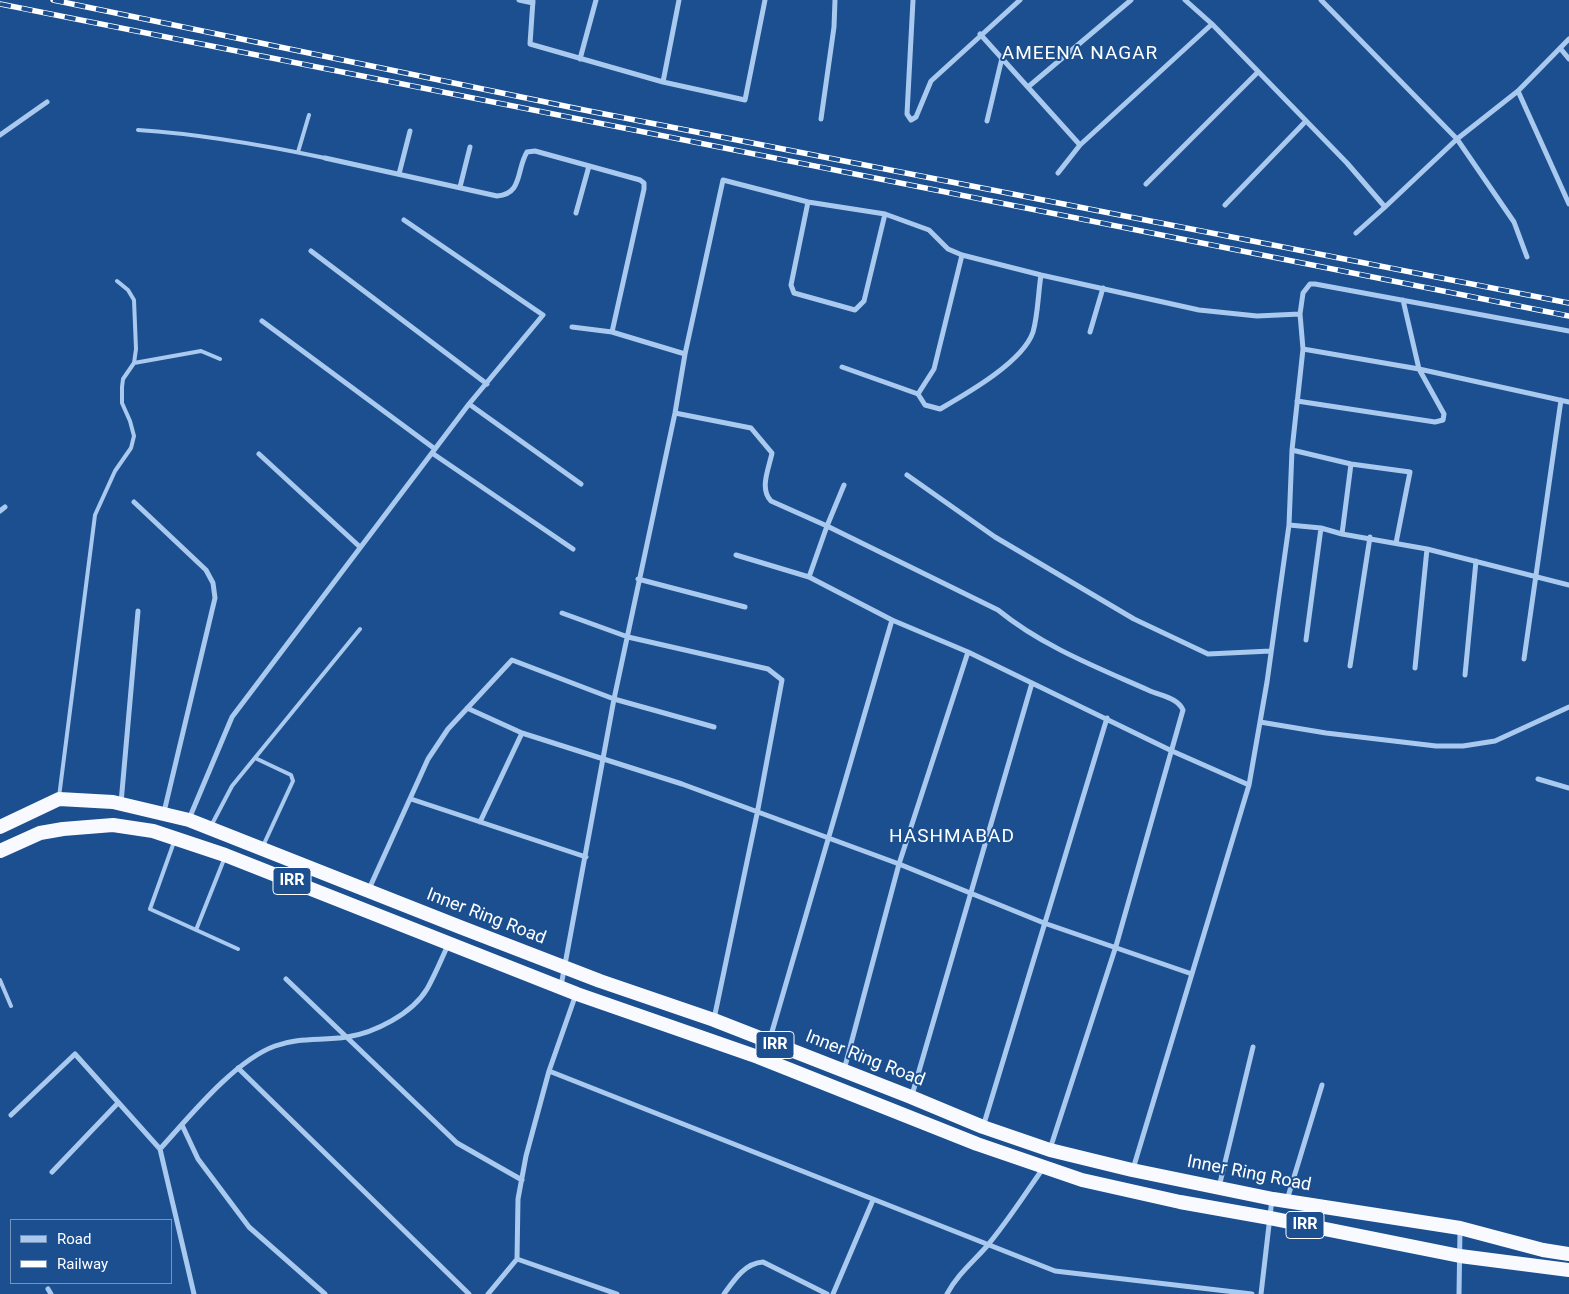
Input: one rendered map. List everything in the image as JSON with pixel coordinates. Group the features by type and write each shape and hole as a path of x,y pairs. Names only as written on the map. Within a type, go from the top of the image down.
{"highway":[{"name":"Inner Ring Road","path":"0,827 59,799 121,804 189,820 566,967 714,1020 983,1127 1050,1150 1132,1170 1279,1200 1460,1228 1543,1250 1569,1254"},
{"name":"Inner Ring Road","path":"0,850 40,833 90,826 113,825 153,831 225,855 450,942 576,994 758,1057 977,1144 1082,1180 1180,1202 1460,1256 1569,1270"}],"street":[{"path":"519,0 533,1 530,44 664,82 745,100 766,0"},
{"path":"580,59 596,0"},
{"path":"664,82 679,0"},
{"path":"821,119 834,27 835,0"},
{"path":"913,0 907,114 909,119 916,117 931,81 980,34 1020,0"},
{"path":"1028,87 1131,0"},
{"path":"1185,0 1212,24 1305,122 1347,163 1386,207"},
{"path":"1321,0 1458,139 1514,222 1527,257"},
{"path":"1058,172 1080,145 1212,24"},
{"path":"980,34 1080,145"},
{"path":"1356,233 1458,139 1518,91 1569,39"},
{"path":"1560,48 1569,59"},
{"path":"987,121 1002,58"},
{"path":"1146,184 1258,72"},
{"path":"1518,91 1569,204"},
{"path":"0,135 47,102"},
{"path":"1225,205 1305,122"},
{"path":"399,174 410,131"},
{"path":"460,187 470,147"},
{"path":"325,158 497,196 506,195 513,191 518,180 522,161 527,152 535,151 640,180 644,183 644,189 612,332"},
{"path":"576,213 589,166"},
{"path":"560,987 566,967 602,760 638,579 675,413 685,354 723,180 808,202 885,214 929,230 948,249 962,255 1041,276 1199,310 1257,316 1300,314"},
{"path":"808,202 791,285 794,293 855,310 864,301 885,214"},
{"path":"189,820 232,717 469,404 543,315 404,220"},
{"path":"311,251 487,384"},
{"path":"918,394 934,370 962,255"},
{"path":"842,367 918,394 925,406 940,409 982,385 1028,343 1033,332 1041,276"},
{"path":"1132,1170 1249,785 1289,525 1292,450 1303,349 1300,314 1302,293 1310,284 1569,331"},
{"path":"1090,332 1103,288"},
{"path":"1297,401 1439,422 1445,418 1419,369 1403,300"},
{"path":"262,322 433,451 573,549"},
{"path":"572,327 612,332 685,354"},
{"path":"1303,349 1419,369 1569,402"},
{"path":"1524,659 1534,577 1561,400"},
{"path":"469,404 581,484"},
{"path":"675,413 751,428 772,453 764,488 767,497 771,501 998,610 1020,628 1042,641 1175,700 1180,704 1183,710 1116,946 1050,1150"},
{"path":"1292,450 1351,464 1410,472 1396,543"},
{"path":"258,454 360,547"},
{"path":"1342,534 1351,464"},
{"path":"907,475 995,537 1134,619 1208,654 1271,651"},
{"path":"809,577 826,526 844,485"},
{"path":"134,502 206,570 213,583 215,598 164,814"},
{"path":"1289,525 1322,528 1342,534 1370,537 1427,549 1569,585"},
{"path":"1306,640 1322,528"},
{"path":"1350,666 1370,537"},
{"path":"1414,668 1427,549"},
{"path":"736,555 809,577 892,620 968,652 1172,751 1249,785"},
{"path":"1465,675 1476,562"},
{"path":"638,579 745,607"},
{"path":"121,804 138,611"},
{"path":"562,613 628,636 768,670 779,676 782,683 714,1020"},
{"path":"769,1042 892,620"},
{"path":"844,1071 899,864 968,652"},
{"path":"368,891 428,759 448,729 509,662 514,659 614,699 714,727"},
{"path":"911,1097 1032,683"},
{"path":"1260,722 1326,733 1436,746 1463,746 1495,741 1569,707"},
{"path":"467,708 522,733 682,784 757,814 899,864 1044,922 1192,974"},
{"path":"983,1127 1107,718"},
{"path":"480,822 522,733"},
{"path":"1538,779 1569,788"},
{"path":"411,799 586,857"},
{"path":"160,1149 238,1068 256,1055 275,1046 302,1039 347,1037 372,1029 400,1015 415,1003 426,990 450,942"},
{"path":"286,980 456,1143 522,1180"},
{"path":"488,1294 517,1259 518,1199 522,1180 549,1071 576,994"},
{"path":"1219,1188 1253,1047"},
{"path":"11,1115 75,1054 160,1149 194,1294"},
{"path":"238,1068 469,1294"},
{"path":"549,1071 987,1246 1055,1271 1252,1294"},
{"path":"1261,1294 1270,1218 1279,1200 1322,1086"},
{"path":"52,1172 118,1103"},
{"path":"182,1125 198,1158 249,1227 325,1294"},
{"path":"947,1294 953,1283 987,1246 1044,1167"},
{"path":"833,1294 873,1200"},
{"path":"1459,1294 1460,1228"},
{"path":"517,1259 617,1294"},
{"path":"724,1294 741,1272 754,1262 763,1262 827,1294"}],"lane":[{"path":"298,152 309,115"},
{"path":"138,130 193,134 325,158"},
{"path":"59,799 95,515 132,442 133,431 122,403 122,387 123,380 134,363 136,349 134,300 128,290 117,281"},
{"path":"134,363 201,351 220,359"},
{"path":"210,828 232,786 360,629"},
{"path":"255,758 291,775 293,780 262,849"},
{"path":"175,838 150,909 238,949"},
{"path":"196,930 225,855"},
{"path":"0,980 11,1006"}],"railway":[{"path":"53,0 584,110 1569,303"},
{"path":"0,4 1569,316"}],"district":[{"name":"AMEENA NAGAR","path":"1080,54"},
{"name":"HASHMABAD","path":"952,837"}]}
